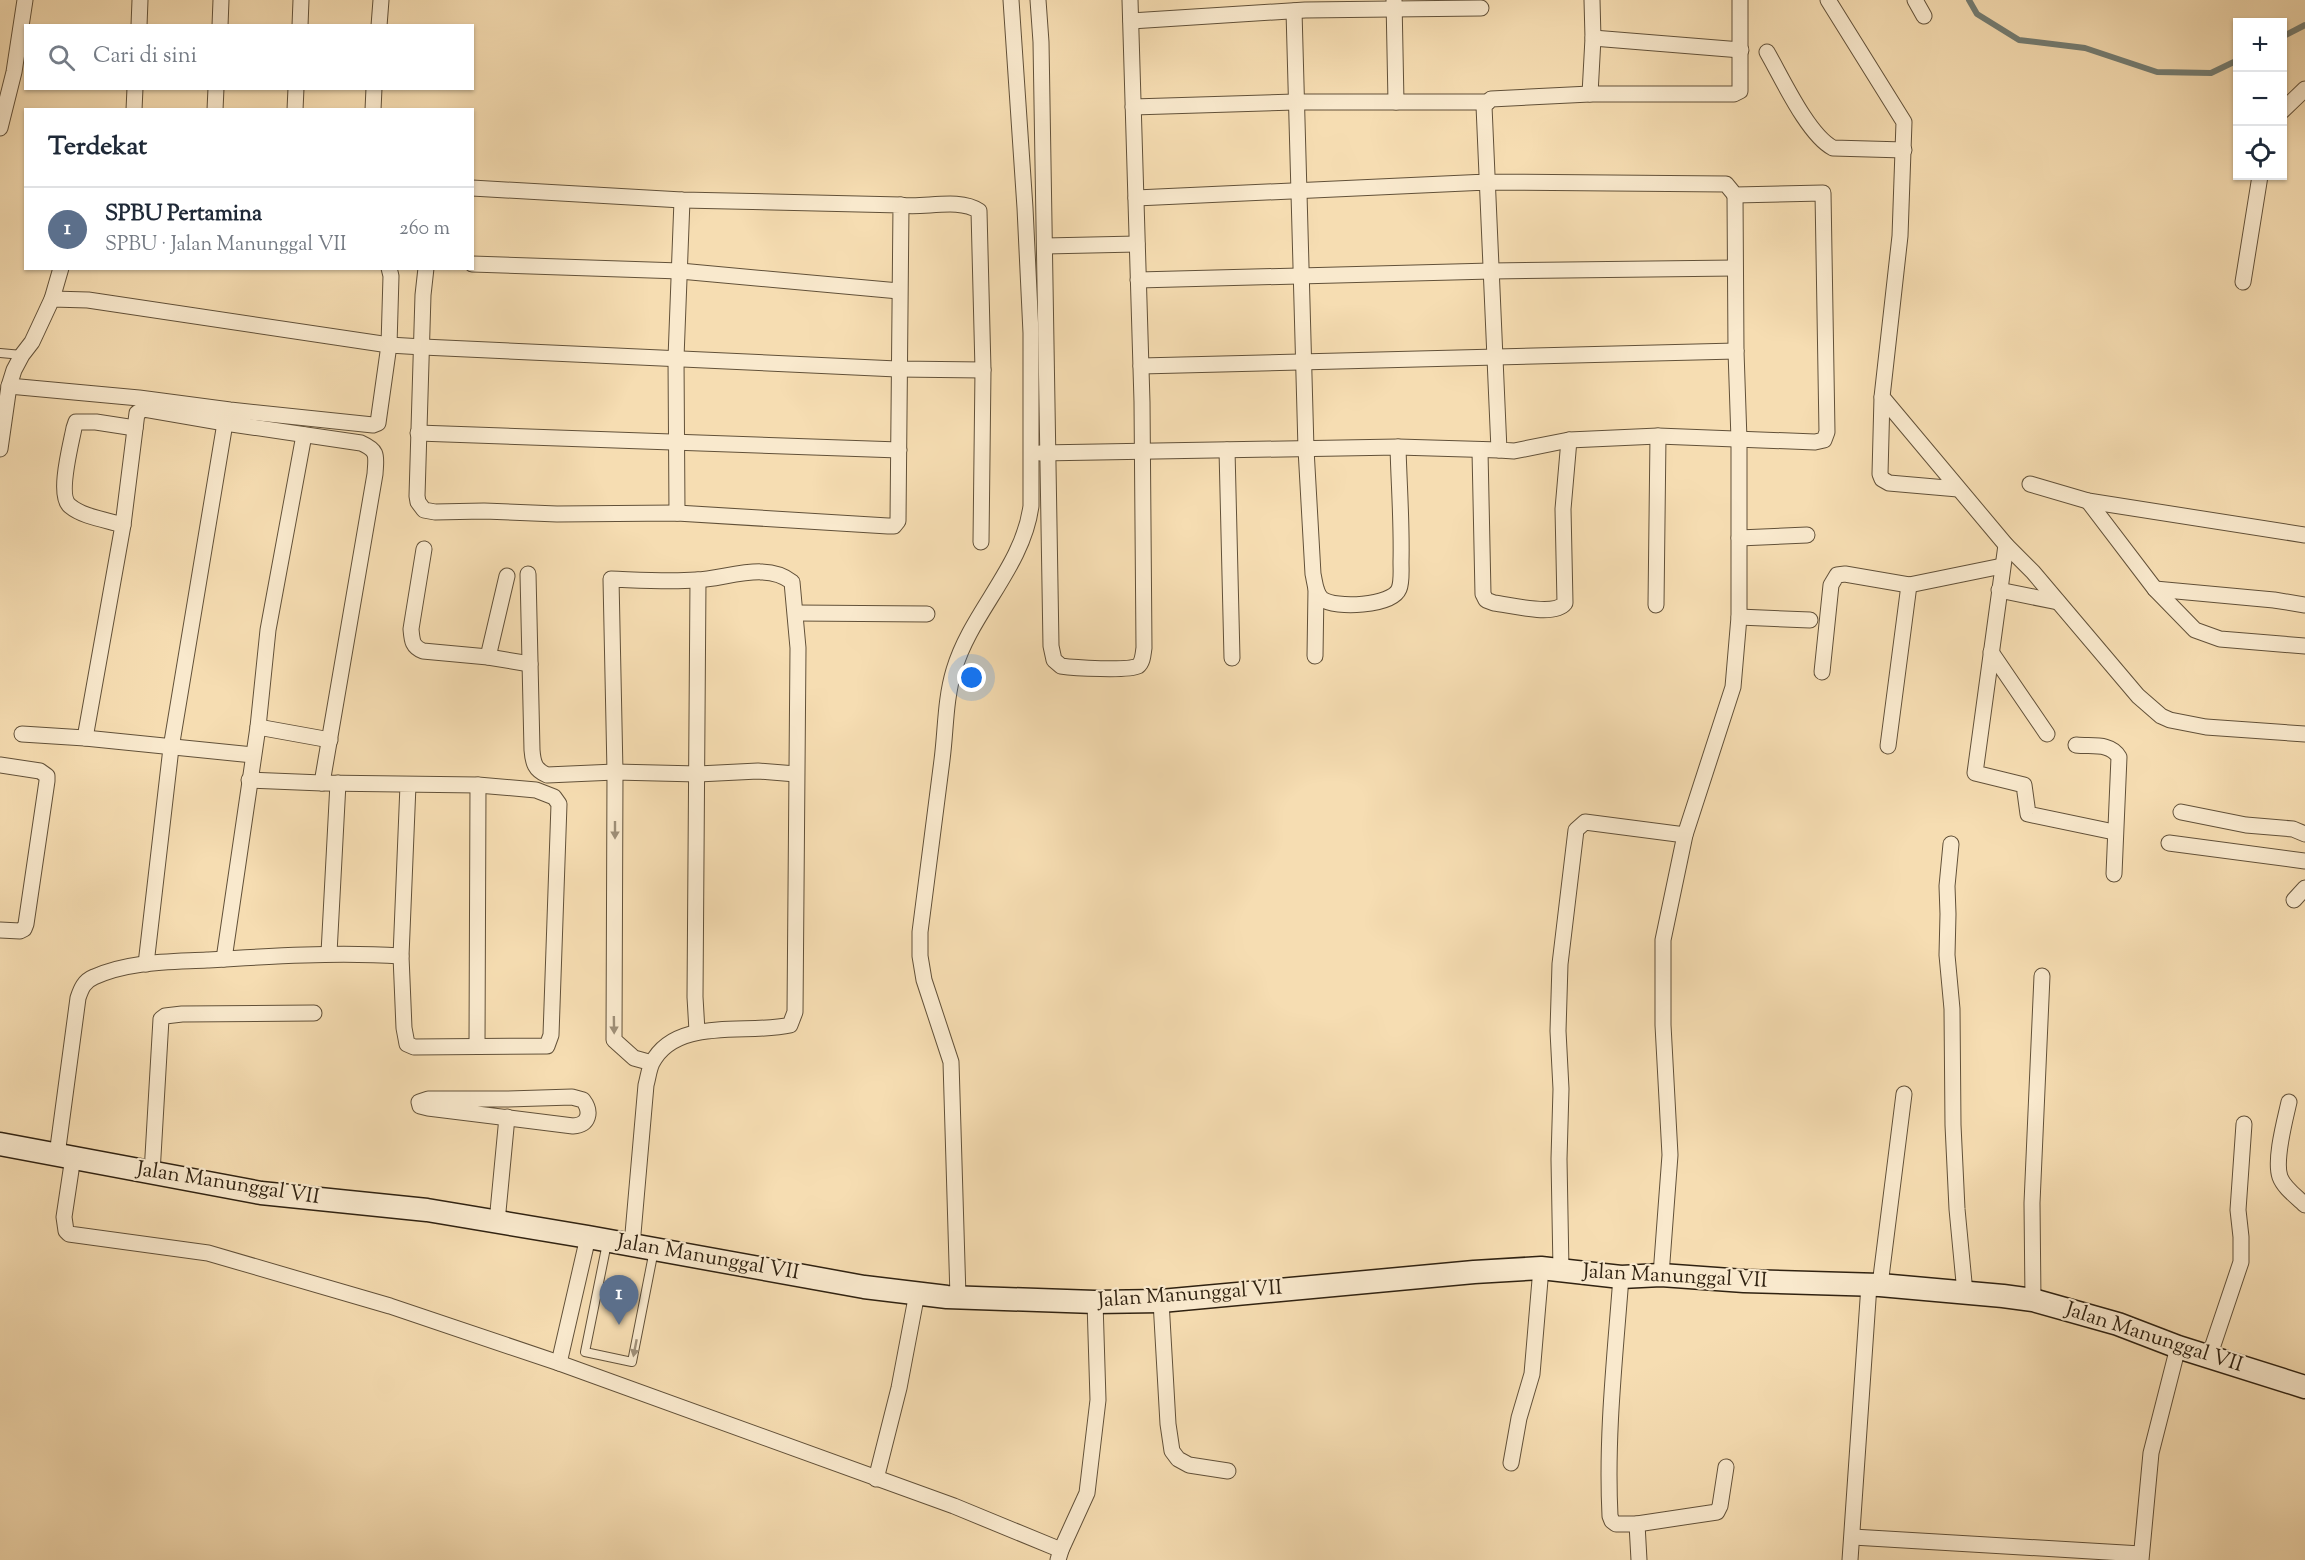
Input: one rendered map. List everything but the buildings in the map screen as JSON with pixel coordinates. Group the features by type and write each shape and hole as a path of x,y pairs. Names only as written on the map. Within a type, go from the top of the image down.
{"street":[{"path":"0,128 7,72 25,0"},
{"path":"139,24 140,0"},
{"path":"219,24 221,0"},
{"path":"300,24 301,0"},
{"path":"379,24 381,0"},
{"path":"958,1297 951,1062 924,980 920,956 920,932 947,697 955,667 972,629 1023,542 1029,525 1031,506 1030,310 1011,0"},
{"path":"1038,0 1041,42 1051,646 1054,660 1061,666 1072,668 1137,666 1142,661 1144,648 1141,366 1130,0"},
{"path":"1590,94 1593,38 1592,0"},
{"path":"1499,450 1484,106 1491,99 1590,94 1734,94 1740,91 1740,0"},
{"path":"1828,0 1904,122 1900,236 1881,397 1880,474 1882,479 1889,483 1958,489"},
{"path":"1915,0 1924,16"},
{"path":"1131,21 1215,7 1394,4 1481,8"},
{"path":"1394,4 1396,102"},
{"path":"1301,7 1295,102 1306,449 1313,573 1316,589 1315,656"},
{"path":"1593,38 1741,50"},
{"path":"1767,52 1815,133 1827,145 1833,148 1904,150"},
{"path":"2287,107 2305,88"},
{"path":"134,108 135,90"},
{"path":"215,108 216,90"},
{"path":"295,108 296,90"},
{"path":"373,108 375,90"},
{"path":"1133,107 1295,102 1488,102"},
{"path":"2243,282 2258,180"},
{"path":"1136,198 1487,182 1726,184 1735,195 1739,617 1733,687 1685,835 1662,952 1664,1062 1670,1155 1661,1275"},
{"path":"474,188 682,200 910,207 928,204 972,207 979,211 983,370 981,542"},
{"path":"1031,452 1398,447 1514,451 1569,440 1659,436 1739,441 1815,442 1824,440 1827,432 1823,193 1735,195"},
{"path":"677,513 676,358 682,200"},
{"path":"426,270 423,295 417,496 420,506 428,511 533,511 557,514 677,513 894,526 898,521 897,369 901,205"},
{"path":"1045,246 1137,244"},
{"path":"474,264 680,271 899,291"},
{"path":"1138,280 1491,271 1735,268"},
{"path":"0,449 9,386 22,355 32,342 52,299 60,270"},
{"path":"9,386 140,398 373,425 378,423 389,345 390,270"},
{"path":"52,299 88,300 389,345 897,369 983,370"},
{"path":"1141,366 1736,351"},
{"path":"1881,397 2006,545 2033,572 2139,696 2161,716 2206,727 2305,734"},
{"path":"85,738 123,525 137,413 144,409 361,442 372,448 376,454 375,474 322,783"},
{"path":"123,525 78,511 65,501 63,490 76,422 96,422 135,428"},
{"path":"146,964 171,748 225,423"},
{"path":"418,433 899,450"},
{"path":"224,959 258,727 268,630 304,435"},
{"path":"1656,605 1659,436"},
{"path":"1480,451 1483,594 1486,600 1494,603 1551,610 1561,608 1565,603 1563,508 1569,440"},
{"path":"1316,589 1321,597 1331,604 1348,604 1383,601 1393,597 1399,589 1401,546 1398,447"},
{"path":"1227,450 1232,658"},
{"path":"2030,484 2088,501 2305,535"},
{"path":"2088,501 2154,589 2175,611 2202,633 2220,639 2305,646"},
{"path":"1739,538 1807,535"},
{"path":"2006,545 1975,773 2024,785 2028,814 2114,832"},
{"path":"424,549 418,571 411,629 414,645 423,651 488,657 530,664"},
{"path":"1822,672 1831,585 1837,575 1845,574 1909,585 2002,566"},
{"path":"528,574 533,761 538,771 547,775 615,772 698,774 758,771 796,774"},
{"path":"632,1245 646,1086 652,1063 668,1043 697,1031 775,1028 790,1025 795,1012 798,648 792,582 782,574 729,575 698,580 611,579 615,772 614,1040 634,1058 652,1063"},
{"path":"488,657 507,576"},
{"path":"697,1031 695,976 698,580"},
{"path":"1888,746 1909,585"},
{"path":"2154,589 2305,605"},
{"path":"1999,590 2058,602"},
{"path":"796,613 927,614"},
{"path":"1739,617 1810,620"},
{"path":"1991,652 2047,734"},
{"path":"258,727 330,740"},
{"path":"22,734 253,755"},
{"path":"2076,745 2106,746 2116,751 2119,757 2114,874"},
{"path":"0,765 40,771 47,776 47,782 26,924 20,931 0,930"},
{"path":"249,780 478,785 536,790 554,797 559,804 551,1035 547,1046 542,1048 414,1047 407,1044 404,1028 401,956 408,785"},
{"path":"329,953 338,783"},
{"path":"477,1046 478,785"},
{"path":"2181,812 2246,825 2293,830 2305,834"},
{"path":"1511,1463 1519,1418 1532,1374 1551,1269 1559,1159 1560,964 1576,830 1585,822 1685,835"},
{"path":"2169,843 2259,857 2305,861"},
{"path":"1951,844 1947,886 1947,956 1952,1009 1953,1125 1957,1209 1965,1293"},
{"path":"2294,900 2305,888"},
{"path":"401,956 329,953 146,964 92,977 82,986 78,998 65,1156 63,1217 66,1231 69,1234 208,1253 390,1306 559,1364 954,1506 1060,1555 1080,1510 1088,1484 1098,1400 1095,1302"},
{"path":"2033,1300 2032,1203 2042,976"},
{"path":"152,1173 161,1019 165,1016 182,1014 314,1013"},
{"path":"1850,1560 1874,1285 1904,1094"},
{"path":"572,1097 583,1100 589,1111 587,1119 577,1126 507,1117 428,1108 420,1106 419,1102 428,1099 572,1097"},
{"path":"2289,1102 2281,1135 2279,1173 2282,1181 2305,1205"},
{"path":"497,1222 507,1117"},
{"path":"2209,1357 2241,1262 2238,1210 2244,1124"},
{"name":"Jalan Manunggal VII","path":"0,1144 261,1193 427,1210 598,1238 854,1285 958,1297 1095,1302 1161,1301 1474,1272 1551,1269 1621,1277 1661,1275 1743,1281 1874,1285 2033,1300 2118,1324 2178,1347 2305,1387"},
{"path":"559,1364 598,1238"},
{"path":"1621,1277 1608,1475 1612,1521 1616,1524 1637,1524 1717,1512 1726,1467"},
{"path":"876,1479 899,1388 916,1293"},
{"path":"1161,1301 1168,1424 1172,1451 1178,1459 1189,1465 1228,1471"},
{"path":"1853,1537 2028,1554 2141,1557 2151,1453 2178,1347"},
{"path":"1637,1524 1639,1560"}],"lane":[{"path":"0,353 22,355"},
{"path":"598,1238 585,1353 632,1362 654,1249"}],"waterway":[{"path":"1969,0 1977,14 2019,40 2085,48 2157,72 2211,73 2233,62"},
{"path":"2287,34 2305,25"}],"place":[{"name":"SPBU Pertamina","path":"619,1325"}]}
